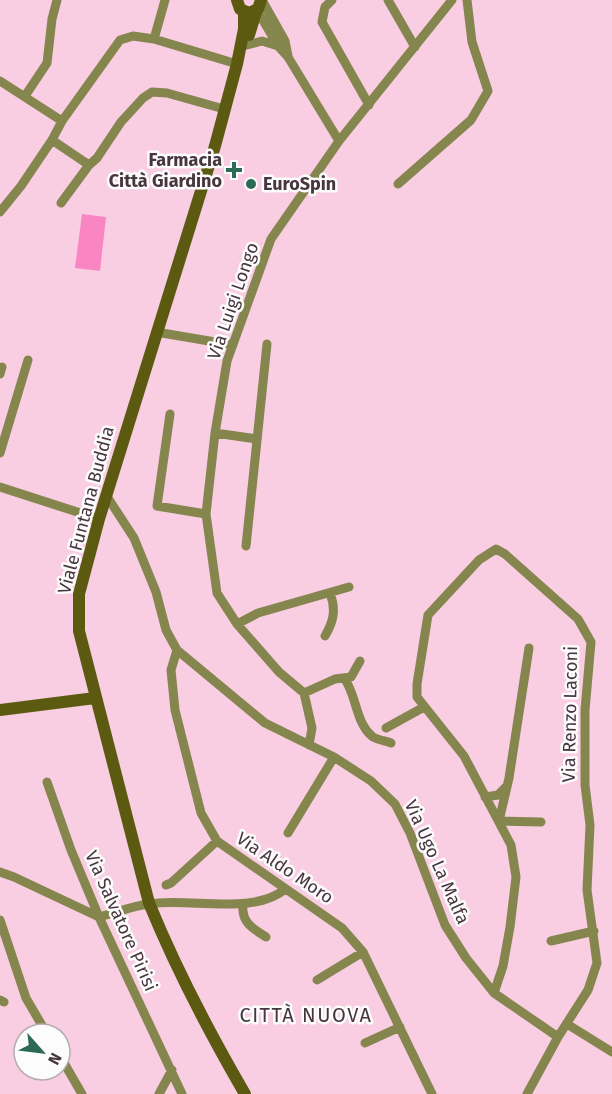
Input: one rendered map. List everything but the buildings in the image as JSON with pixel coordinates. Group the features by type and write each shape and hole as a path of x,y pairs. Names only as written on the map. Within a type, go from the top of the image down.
{"main road":[{"path":"237,0 239,7 256,7"},
{"name":"Viale Funtana Buddia","path":"237,64 247,45 256,7"},
{"name":"Viale Funtana Buddia","path":"245,1094 213,1039 149,903 95,698 79,631 78,606 79,594 99,519 214,146 237,64 244,29 256,7"},
{"path":"0,710 95,698"}],"street":[{"path":"25,96 47,63 52,19 57,0"},
{"path":"154,39 165,0"},
{"path":"332,0 325,7 322,22 369,105"},
{"path":"388,0 415,47"},
{"name":"Via Luigi Longo","path":"304,693 279,672 237,624 217,593 206,514 215,433 228,361 271,239 339,141 453,0"},
{"path":"398,184 471,120 488,91 472,42 468,0"},
{"path":"256,7 278,46 288,56 339,141"},
{"path":"256,7 285,41 288,56"},
{"path":"0,212 120,40 134,36 154,39 237,64"},
{"path":"247,45 262,41 278,46"},
{"path":"0,81 62,121"},
{"path":"61,203 134,106 152,92 167,93 224,109"},
{"path":"52,140 89,165"},
{"path":"156,332 233,345"},
{"path":"246,546 267,344"},
{"path":"0,453 28,360"},
{"path":"170,414 157,506 206,514"},
{"path":"215,433 257,439"},
{"path":"0,488 99,519"},
{"name":"Via Ugo La Malfa","path":"106,495 134,538 156,592 166,630 177,650 265,723 334,757 371,782 395,804 410,833 445,926 466,958 494,993 558,1037"},
{"name":"Via Renzo Laconi","path":"494,993 503,966 516,877 511,845 464,756 417,697 417,684 428,615 479,560 496,549 505,554 579,619 591,642 585,710 585,785 590,825 587,890 594,932"},
{"path":"237,624 258,614 349,587"},
{"path":"325,636 334,616 334,605 330,593"},
{"path":"529,648 507,786 499,821 541,822"},
{"name":"Via Aldo Moro","path":"177,650 171,670 175,710 201,813 217,841 285,889 312,905 342,928 363,952 432,1094"},
{"path":"309,745 312,728 304,693 335,679 351,677 360,661"},
{"path":"344,678 350,687 357,711 367,730 374,738 391,743"},
{"path":"386,728 424,707"},
{"path":"288,833 334,757"},
{"name":"Via Salvatore Pirisi","path":"47,782 71,850 99,917 182,1094"},
{"path":"485,797 498,795 507,786"},
{"path":"166,885 217,841"},
{"path":"0,872 99,917 149,903 243,904 278,896 285,889"},
{"path":"243,904 242,913 246,922 266,937"},
{"path":"0,920 26,998 40,1022"},
{"path":"528,1094 558,1037 588,990 597,963 594,932 551,941"},
{"path":"317,980 363,952"},
{"path":"567,1024 612,1052"},
{"path":"365,1043 400,1027"},
{"path":"159,1094 172,1070"},
{"path":"72,1077 82,1094"}],"shaded area":[{"path":"82,214 106,217 100,271 75,268"}],"place":[{"name":"Farmacia Città Giardino","path":"234,170"},
{"name":"EuroSpin","path":"251,184"}],"district":[{"name":"CITTÀ NUOVA","path":"306,1015"}]}
